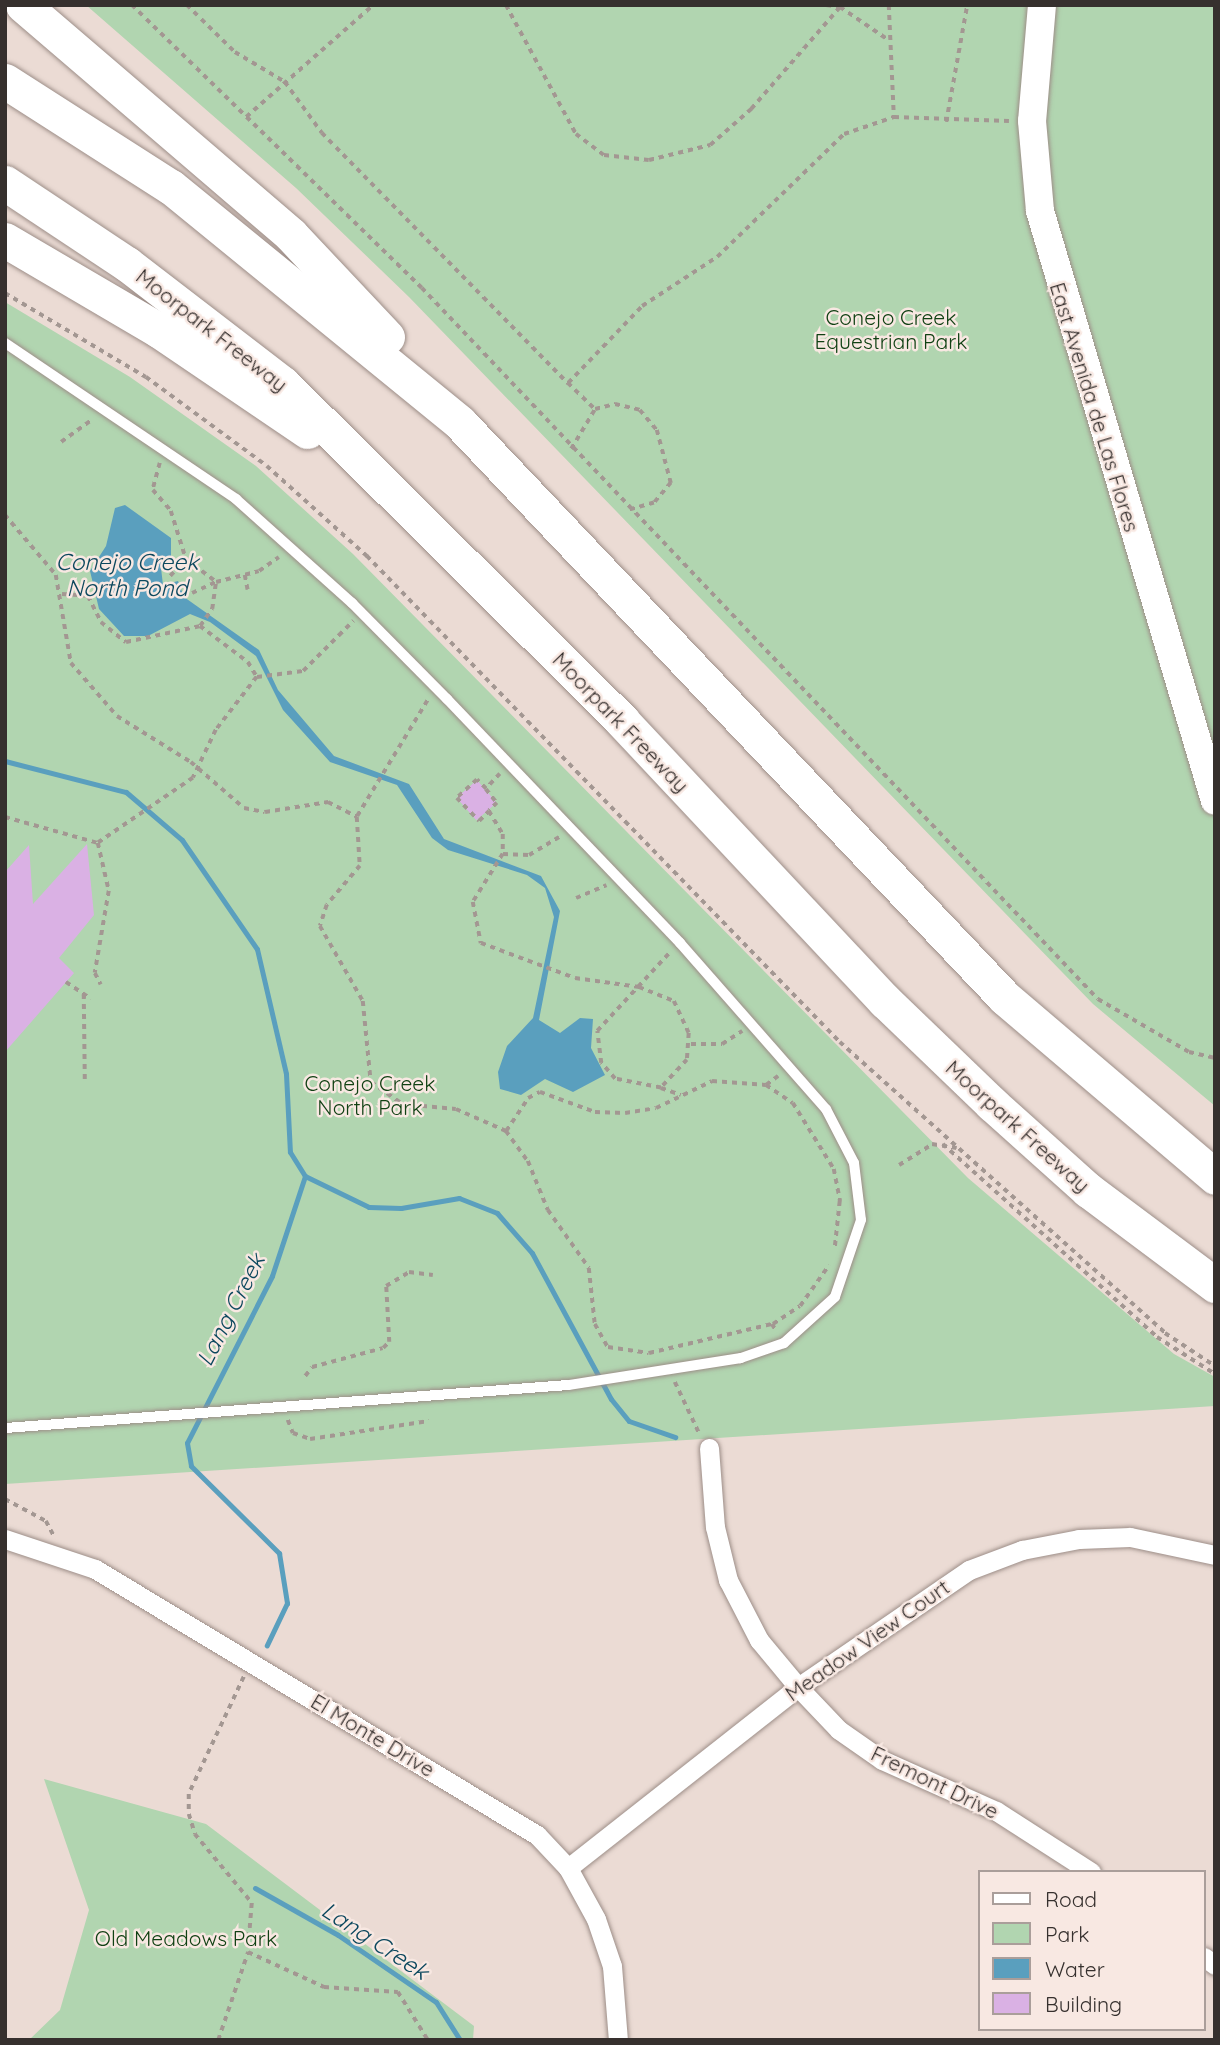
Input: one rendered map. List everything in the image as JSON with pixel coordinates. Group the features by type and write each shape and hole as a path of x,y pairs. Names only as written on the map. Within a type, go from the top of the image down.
{"highway":[{"path":"23,5 291,236 349,292 460,423 1006,998 1215,1177"},
{"path":"5,81 171,187 460,423"},
{"name":"Moorpark Freeway","path":"5,183 193,312 283,384 389,488 982,1095 1088,1190 1215,1285"},
{"path":"5,240 160,331 389,488"}],"street":[{"name":"East Avenida de Las Flores","path":"1042,5 1032,121 1051,259 1215,801"},
{"name":"Fremont Drive","path":"709,1448 715,1527 728,1580 760,1640 798,1687 839,1731 882,1760 996,1811 1088,1870"},
{"name":"Meadow View Court","path":"568,1868 798,1687 927,1593 1022,1550 1130,1537 1215,1555"},
{"name":"El Monte Drive","path":"5,1539 52,1551 251,1663 537,1835 568,1868 596,1919 612,1966 618,2040"}],"lane":[{"path":"5,343 102,403 169,450 290,546 362,612 680,943 789,1066 848,1145 861,1220 835,1297 784,1343 671,1372 568,1385 210,1416 5,1428"}],"path":[{"path":"132,5 422,288 571,449 1098,999 1189,1052 1215,1058"},
{"path":"187,5 235,52 285,82 323,133 595,409"},
{"path":"246,117 373,5"},
{"path":"506,5 576,134 604,155 649,160 710,145 840,6"},
{"path":"826,5 840,6 887,39"},
{"path":"889,5 887,39 894,117"},
{"path":"946,122 967,5"},
{"path":"568,383 642,306 717,257 844,134 894,117 946,122 1032,121"},
{"path":"5,293 146,377 267,466 347,538 840,1042 1165,1333 1215,1366"},
{"path":"61,442 83,430 102,403"},
{"path":"571,449 595,409 615,404 640,410 668,457 671,483 654,503 629,510"},
{"path":"169,450 154,474 153,490 171,511 186,559 216,582"},
{"path":"5,515 49,565 62,594 64,645 79,677 146,738 199,769 244,808 265,813 328,802 357,817"},
{"path":"192,593 216,582 245,575 290,546"},
{"path":"170,576 186,559"},
{"path":"245,575 248,590"},
{"path":"62,594 88,597 101,622 125,642 200,626 212,608 216,582"},
{"path":"257,677 281,678 303,671 362,612"},
{"path":"200,626 248,662 257,677"},
{"path":"98,843 199,769 216,730 257,677"},
{"path":"437,689 388,766 381,783 357,817 360,866 327,905 320,926 363,1001 372,1082 402,1104 456,1109 506,1131 528,1161 548,1210 589,1268 595,1324 608,1347 649,1353 772,1324 800,1306 828,1269 840,1201 834,1168 812,1128 793,1103 766,1085 712,1081 681,1095 625,1113 595,1112 540,1092 527,1098 506,1131"},
{"path":"486,789 509,764"},
{"path":"477,780 486,789 497,803 479,821 457,798 477,780"},
{"path":"489,811 503,834 503,854 473,902 481,943 551,969 634,986 674,1001 690,1044 687,1060 661,1088"},
{"path":"5,817 98,843"},
{"path":"503,854 540,852 569,827"},
{"path":"98,843 109,891 95,973 101,985"},
{"path":"576,898 599,891 616,875"},
{"path":"680,943 602,1019 596,1049 615,1079 681,1095"},
{"path":"66,982 91,999"},
{"path":"83,994 85,1080"},
{"path":"690,1044 722,1044 752,1024"},
{"path":"766,1085 789,1066"},
{"path":"899,1164 932,1144 959,1149"},
{"path":"943,1144 1157,1336 1215,1374"},
{"path":"305,1376 312,1367 383,1348 389,1342 386,1286 409,1272 433,1275"},
{"path":"772,1324 784,1343"},
{"path":"671,1372 709,1448"},
{"path":"287,1409 293,1433 310,1439 426,1422 424,1415"},
{"path":"5,1499 57,1531 52,1551"},
{"path":"218,2040 248,1952 251,1903 195,1834 189,1794 251,1663"},
{"path":"248,1952 324,1987 398,1992 428,2040"}],"green space":[{"name":"Conejo Creek Equestrian Park","path":"86,5 1215,5 1215,1106 1093,1004 409,297 296,188"},
{"name":"Conejo Creek North Park","path":"5,302 130,377 256,466 353,554 968,1178 1174,1354 1215,1377 1215,1406 5,1484"},
{"name":"Old Meadows Park","path":"44,1779 206,1824 474,2026 473,2040 29,2040 60,2010 89,1910"}],"water":[{"name":"Conejo Creek North Pond","path":"125,505 171,538 171,561 161,568 163,585 178,581 184,597 259,650 278,690 334,756 409,784 444,839 541,876 560,911 539,1020 560,1033 580,1018 593,1019 591,1048 605,1075 573,1092 545,1079 521,1095 500,1089 498,1072 507,1046 533,1018 554,917 545,888 527,875 448,850 432,838 397,785 330,762 283,710 256,656 210,622 190,614 148,636 124,636 99,609 90,571 106,546 115,508"}],"building":[{"path":"477,780 497,803 476,820 457,798"},
{"path":"87,844 94,915 59,958 74,973 5,1052 5,872 29,845 33,904"}],"waterway":[{"name":"Lang Creek","path":"5,761 126,792 182,840 257,949 286,1074 290,1152 305,1176 272,1276 187,1443 191,1466 279,1553 287,1603 267,1645"},
{"path":"305,1176 369,1207 401,1208 459,1198 497,1213 532,1253 611,1399 629,1421 675,1437"},
{"name":"Lang Creek","path":"255,1888 338,1935 436,2002 460,2040"}]}
